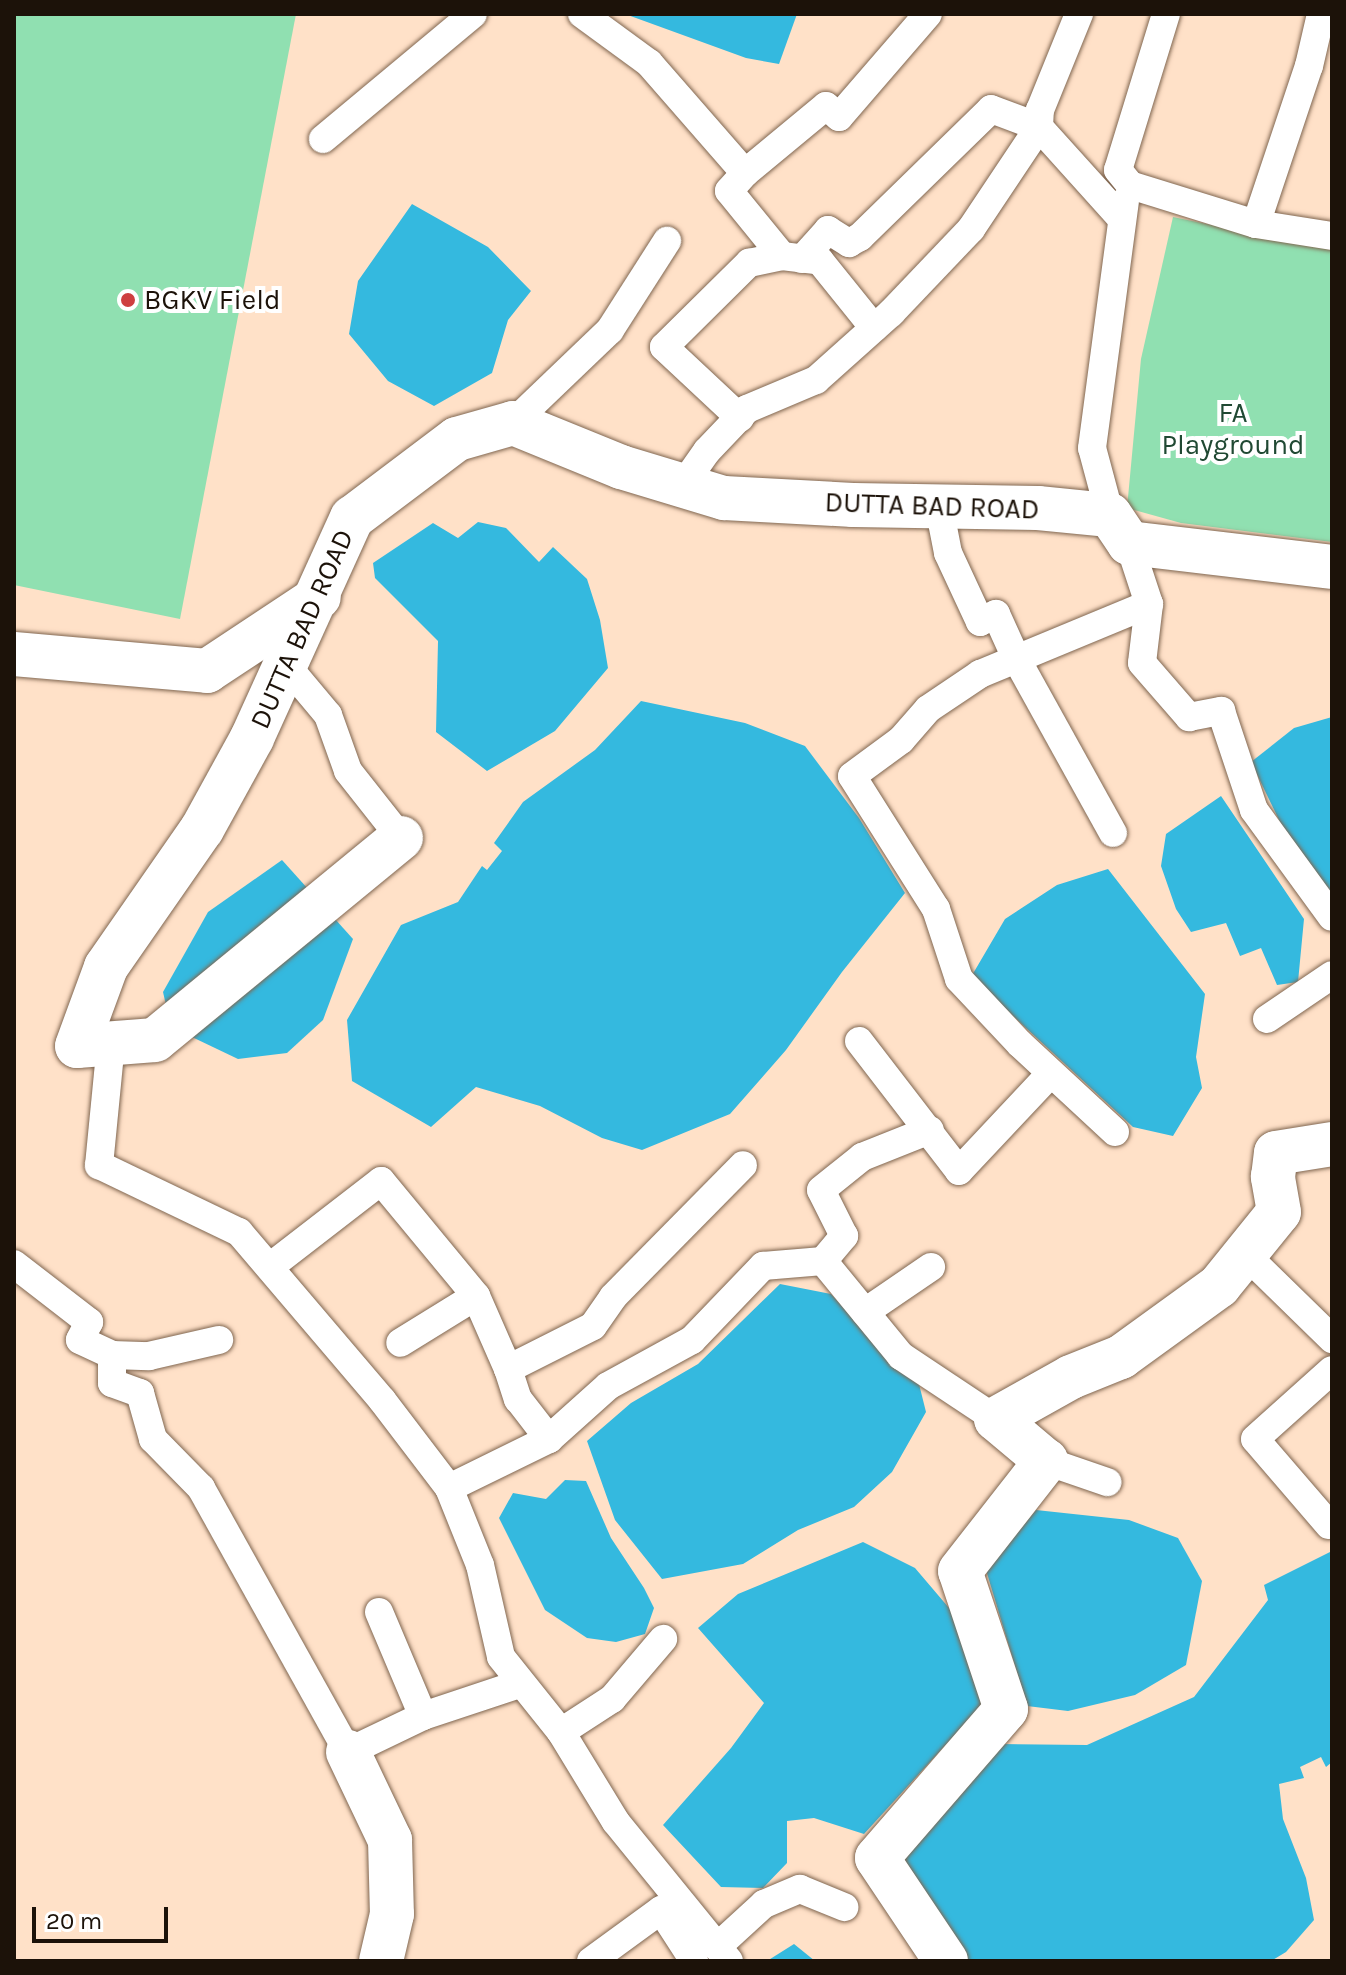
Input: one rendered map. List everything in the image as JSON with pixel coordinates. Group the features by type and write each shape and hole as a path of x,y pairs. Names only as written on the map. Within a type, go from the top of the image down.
{"street":[{"name":"DUTTA BAD ROAD","path":"401,838 155,1040 77,1046 106,967 202,829 252,738 319,597 352,518 457,439 513,423 621,467 724,498 1038,508 1120,529 1332,567"},
{"path":"14,654 207,671 319,597"},
{"path":"946,1961 877,1858 1006,1709 960,1571 1046,1461 996,1419 1071,1377 1121,1357 1219,1286 1279,1212 1273,1177 1276,1153 1332,1144"},
{"path":"348,1752 390,1840 392,1914 381,1961"}],"lane":[{"path":"323,139 446,26 473,14"},
{"path":"582,14 649,63 745,173"},
{"path":"792,257 729,191 745,173 826,106 839,117 928,14"},
{"path":"683,485 707,451 747,409 816,380 874,328 971,229 1039,127 1040,110 1077,14"},
{"path":"1166,14 1118,170 1130,185 1256,224 1332,236"},
{"path":"1256,224 1309,66 1321,14"},
{"path":"792,257 828,230 849,243 860,237 991,109 1039,127 1120,217"},
{"path":"1130,185 1120,217 1092,448 1149,604 1142,663 1189,717 1221,711 1254,810 1332,917"},
{"path":"513,423 610,330 667,241"},
{"path":"740,418 664,347 749,263 792,257 820,261 874,328"},
{"path":"939,507 948,553 980,622 996,614 1016,658 1113,833"},
{"path":"1115,1132 1051,1073 959,979 936,909 852,776 901,740 928,709 980,674 1149,604"},
{"path":"287,666 328,715 348,771 401,838"},
{"path":"1267,1019 1332,975"},
{"path":"859,1041 959,1171 1051,1073"},
{"path":"111,1043 99,1165 239,1232 382,1400 449,1488 480,1565 501,1657 519,1684 561,1732 616,1822 713,1956"},
{"path":"449,1488 549,1439 608,1386 692,1340 763,1266 823,1261 844,1236 821,1190 862,1157 930,1130"},
{"path":"508,1369 593,1326 613,1297 743,1165"},
{"path":"271,1266 381,1181 476,1296 518,1399 549,1439"},
{"path":"1245,1254 1332,1339"},
{"path":"823,1261 901,1356 996,1419"},
{"path":"14,1264 89,1322 80,1340 112,1355 149,1356 219,1340"},
{"path":"865,1312 931,1267"},
{"path":"400,1343 476,1296"},
{"path":"112,1355 112,1383 140,1393 153,1439 201,1488 348,1752 423,1716 519,1684"},
{"path":"1329,1525 1255,1439 1332,1370"},
{"path":"1046,1461 1107,1482"},
{"path":"379,1612 423,1716"},
{"path":"561,1732 612,1699 663,1639"},
{"path":"713,1956 764,1904 800,1889 844,1907"},
{"path":"591,1961 661,1910 713,1956"}],"green space":[{"name":"BGKV Field","path":"14,14 296,14 180,619 14,585"},
{"name":"FA Playground","path":"1173,217 1332,250 1332,542 1181,523 1127,508 1141,359"}],"water":[{"path":"625,14 797,14 779,64 746,58"},
{"path":"412,204 488,247 531,291 508,320 492,373 434,406 388,381 349,334 358,281"},
{"path":"478,522 506,528 539,562 553,547 587,579 600,620 608,668 555,731 487,771 436,732 438,641 375,578 373,563 433,523 458,538"},
{"path":"641,701 745,723 805,746 859,818 905,893 842,972 786,1050 730,1114 642,1150 602,1138 540,1106 476,1087 431,1127 352,1081 347,1020 401,925 458,902 482,866 487,870 502,851 494,843 523,802 595,750"},
{"path":"1332,717 1332,891 1308,880 1251,762 1294,728"},
{"path":"1221,796 1304,919 1298,982 1277,985 1261,948 1240,956 1226,923 1191,932 1176,909 1161,866 1166,834"},
{"path":"282,860 353,939 323,1020 287,1053 238,1059 171,1027 163,992 208,912"},
{"path":"1108,869 1205,994 1196,1057 1202,1088 1173,1136 1133,1127 971,977 1005,919 1057,885"},
{"path":"780,1284 831,1294 888,1356 917,1376 926,1412 892,1472 854,1507 798,1530 743,1564 662,1579 615,1520 587,1441 631,1403 698,1364"},
{"path":"565,1480 586,1481 611,1538 644,1588 654,1608 645,1634 616,1642 587,1638 545,1610 499,1518 513,1493 546,1499"},
{"path":"1036,1510 1129,1520 1178,1538 1202,1581 1186,1665 1135,1695 1068,1711 1027,1706 986,1570"},
{"path":"863,1542 915,1568 955,1615 984,1703 864,1834 814,1818 787,1821 787,1863 763,1888 721,1887 663,1825 731,1748 764,1703 698,1628 738,1594"},
{"path":"1332,1551 1332,1762 1326,1767 1321,1757 1300,1767 1304,1778 1279,1784 1283,1819 1306,1878 1314,1920 1286,1952 1271,1961 969,1961 901,1860 1000,1744 1087,1745 1194,1697 1268,1600 1264,1585"},
{"path":"794,1944 815,1961 767,1961"}],"place":[{"name":"BGKV Field","path":"128,300"}]}
